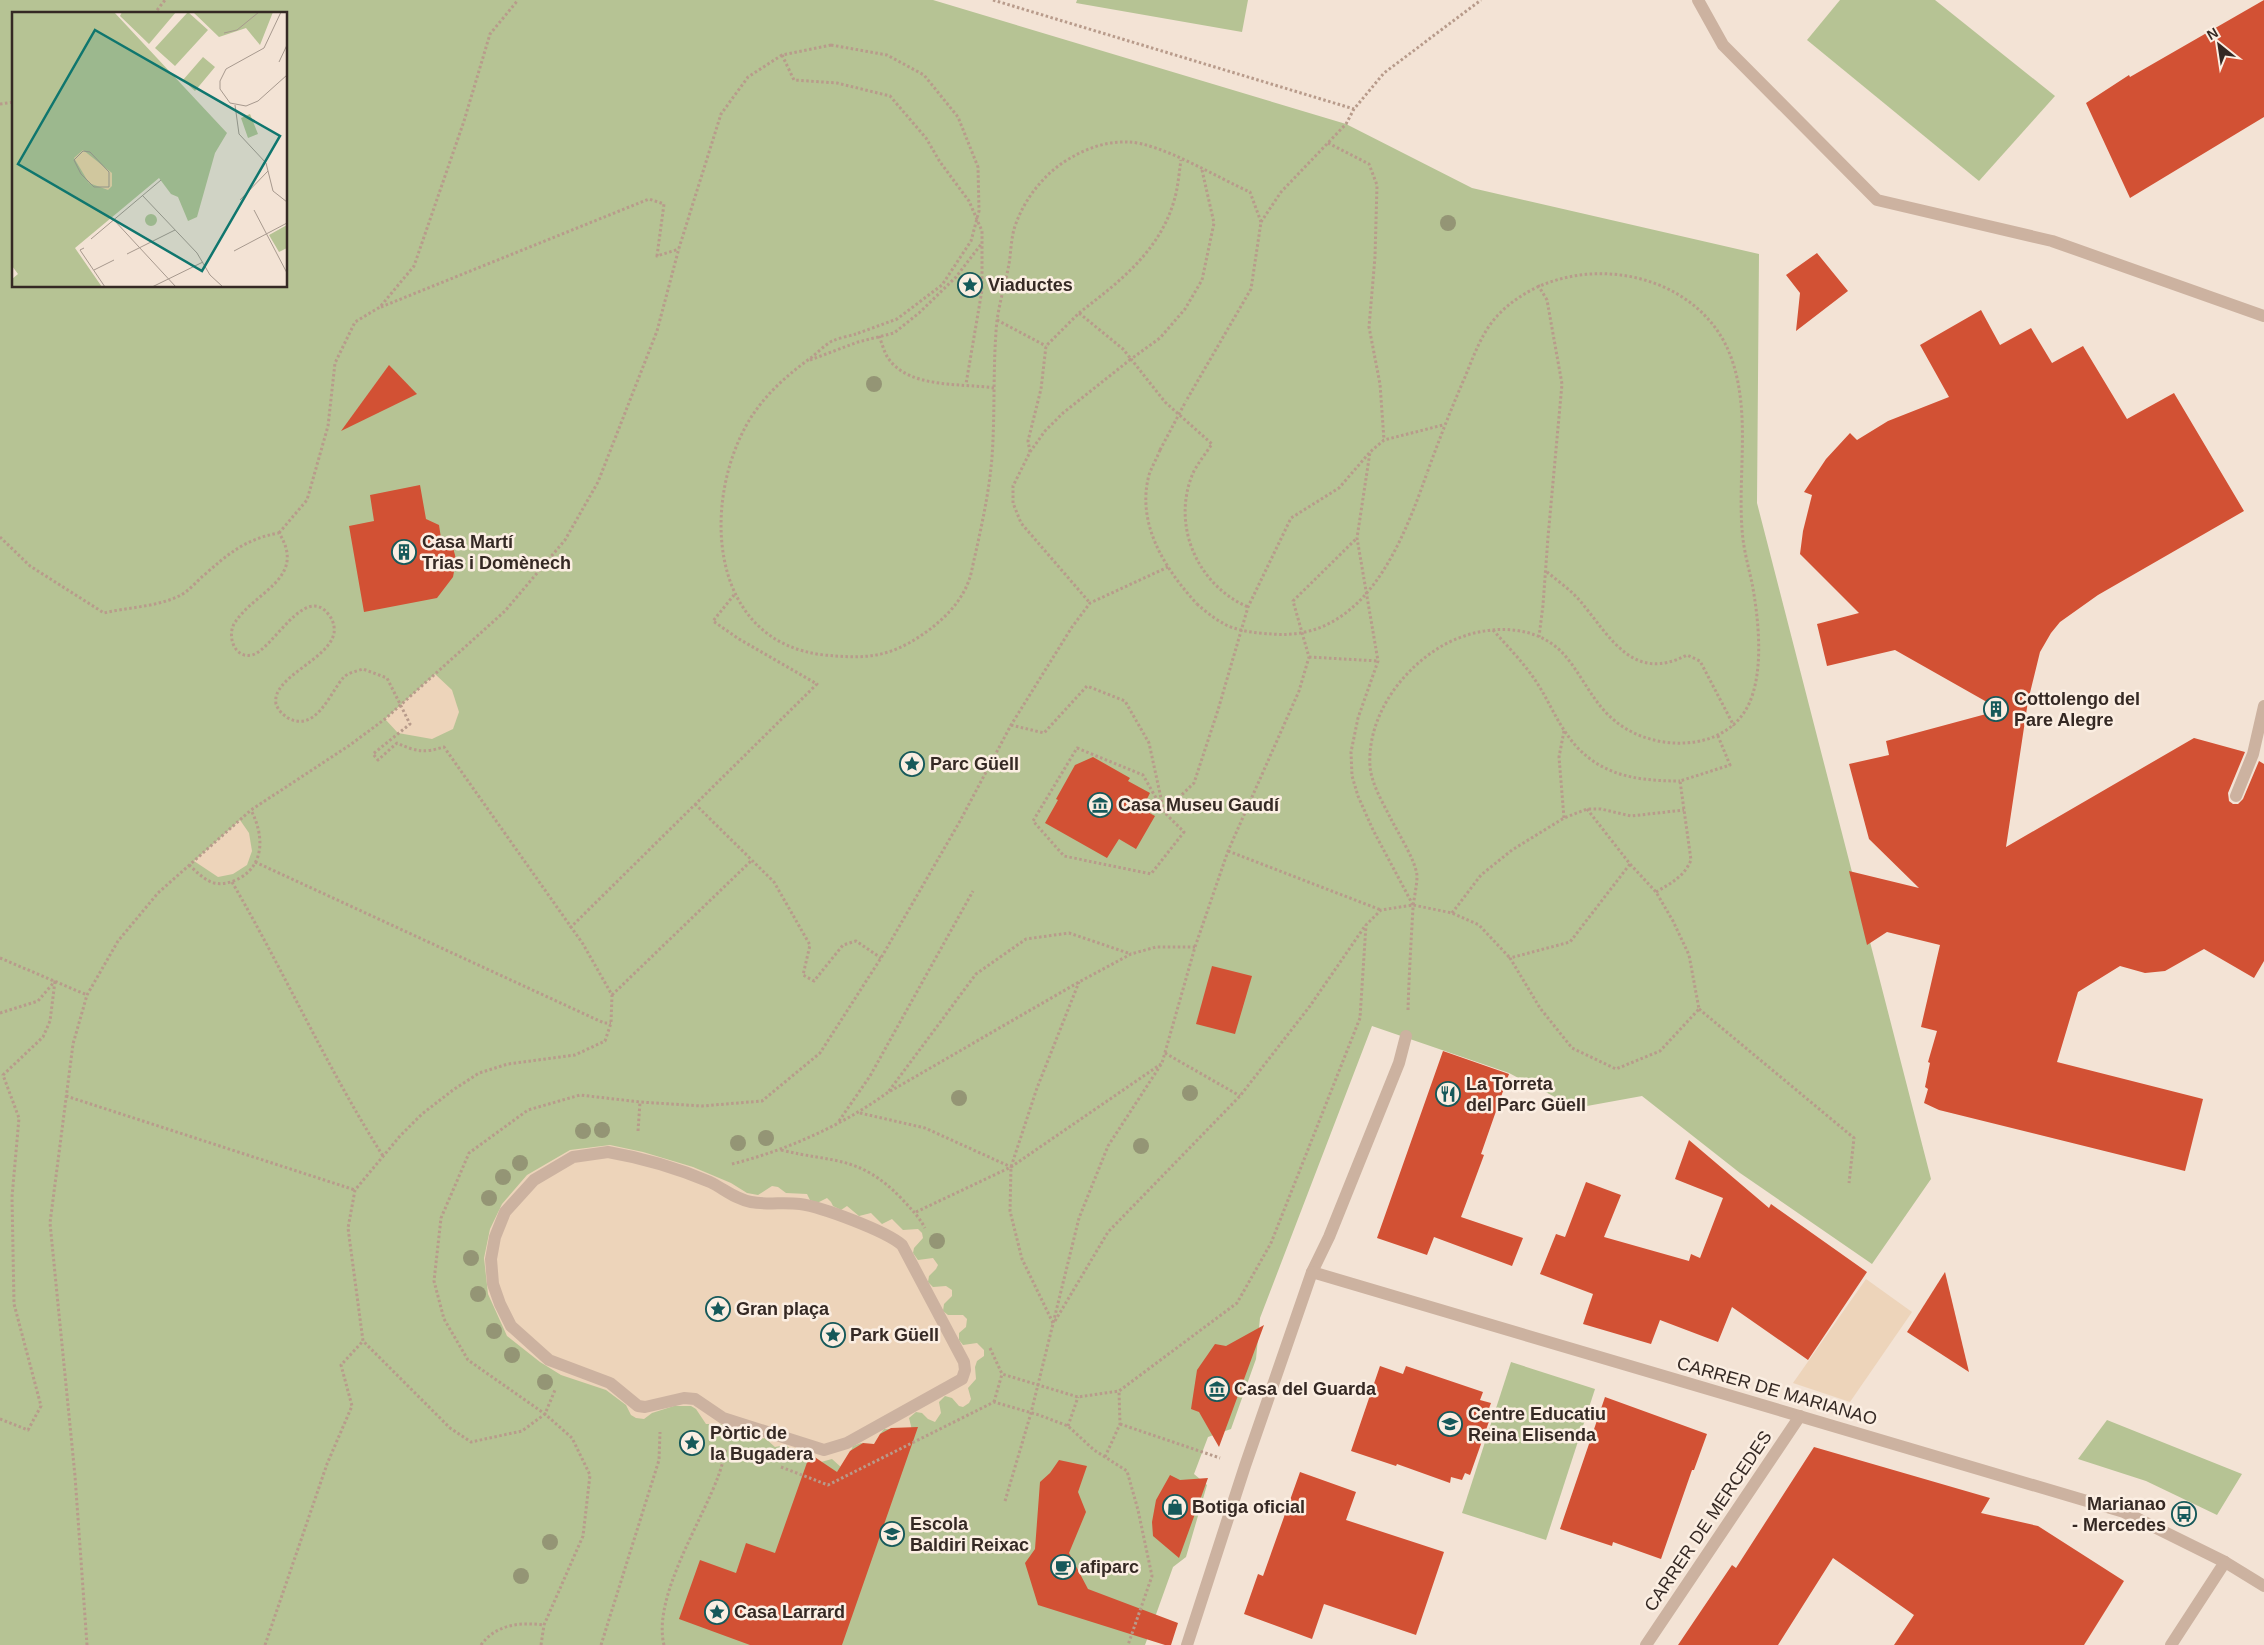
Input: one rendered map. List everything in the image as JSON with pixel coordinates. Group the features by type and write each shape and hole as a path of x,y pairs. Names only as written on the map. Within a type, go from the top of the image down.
{"street":[{"path":"1698,0 1723,45 1877,200 2052,241 2264,316"},
{"path":"2236,796 2253,754 2264,706"},
{"path":"1186,1645 1312,1272 1329,1237 1399,1063 1406,1036"},
{"path":"608,1152 635,1157 680,1170 711,1183 733,1196 751,1202 801,1204 887,1234 902,1245 964,1362 965,1370 962,1379 847,1443 824,1450 723,1418 695,1399 684,1398 645,1407 638,1406 610,1383 549,1360 511,1326 493,1284 491,1259 495,1237 505,1212 534,1180 573,1157 608,1152"},
{"name":"CARRER DE MARIANAO","path":"1312,1272 2124,1512 2225,1562 2264,1586"},
{"name":"CARRER DE MERCEDES","path":"1646,1645 1800,1416"},
{"path":"2171,1645 2225,1562"}],"path":[{"path":"156,12 165,0"},
{"path":"380,307 414,266 464,121 490,34 518,0"},
{"path":"993,0 1354,109"},
{"path":"1260,222 1281,192 1346,124 1354,109 1384,73 1481,0"},
{"path":"87,1645 75,1476 50,1223 73,1044 87,995 118,941 158,893 251,810 350,745 400,706 505,611 565,540 602,474 657,331 679,248 720,114 748,77 782,54 831,45 887,56 924,75 958,117 978,167 979,211 971,241 942,285 897,319 832,341 792,371 770,393 748,423 732,458 724,489 722,542 725,566 734,595 746,613 761,629 787,646 812,653 856,658 890,653 922,636 948,616 970,579 992,460 997,320 1010,260 1014,228 1025,204 1042,180 1060,164 1081,152 1100,145 1125,142 1147,144 1250,192 1260,222 1251,289 1160,450 1150,475 1146,496 1153,543 1168,567 1196,604 1222,624 1256,633 1286,635 1310,632 1328,625 1354,608 1381,576 1410,520 1444,425 1483,334 1511,302 1538,285 1571,275 1616,274 1642,279 1668,288 1690,302 1710,320 1723,339 1733,361 1742,413 1742,532 1753,590 1758,636 1753,694 1747,709 1734,726 1718,736 1698,742 1656,741 1636,734 1618,724 1602,710 1565,654 1550,642 1513,629 1493,630 1466,635 1442,646 1419,661 1402,678 1388,698 1378,720 1372,744 1370,768 1375,786 1417,873 1413,905 1406,1036"},
{"path":"782,54 794,80 837,83 890,96 926,138 940,162 969,201 982,231 982,290 966,384"},
{"path":"1328,143 1369,164 1377,185 1375,257 1369,327 1380,384 1384,440"},
{"path":"1030,452 1028,441 1041,389 1046,346 1079,312 1111,288 1146,256 1163,227 1174,201 1181,160"},
{"path":"1090,603 1021,522 1013,502 1014,486 1030,452 1045,431 1063,413 1160,338 1185,310 1202,280 1214,222 1202,170"},
{"path":"0,537 30,566 104,613 154,605 181,595 242,545 261,536 279,533 306,500 328,426 336,363 355,322 380,307 649,199 664,204 657,256 679,248"},
{"path":"807,361 894,332 919,313 956,278 982,243"},
{"path":"1538,285 1547,300 1562,384 1539,637"},
{"path":"1079,312 1123,348 1165,402 1212,444 1193,472 1186,498 1185,516 1188,538 1196,559 1216,587 1232,600 1248,607"},
{"path":"997,320 1046,346"},
{"path":"879,336 888,358 904,373 926,382 966,384 994,388"},
{"path":"1164,812 1194,784 1248,607 1291,518 1339,488 1370,452 1384,440 1444,425"},
{"path":"1370,452 1357,538 1378,661 1358,718 1351,752 1352,776 1358,796 1373,830 1413,905"},
{"path":"279,533 286,544 289,559 284,572 234,624 230,634 233,646 241,653 251,655 261,651 300,610 310,607 320,608 328,613 334,622 334,632 319,656 287,680 278,692 276,704 282,715 293,721 305,721 318,713 332,697 344,677 363,669 386,678 410,724 373,754 378,760 397,744 428,752 444,747 583,944 612,995 611,1023 605,1041 575,1055 508,1064 479,1073 422,1114 355,1190 348,1228 364,1341 450,1428 471,1442 522,1431 545,1414 558,1383"},
{"path":"1005,1501 1031,1412 1079,1218 1108,1146 1166,1054 1195,947 1228,851 1299,691 1309,657 1293,602 1357,538"},
{"path":"540,1645 544,1625 584,1536 590,1475 572,1438 545,1414 468,1360 444,1319 434,1282 441,1218 469,1153 528,1110 580,1095 640,1102 702,1106 762,1101 820,1053 881,958 960,821 1011,725 1072,627 1090,603 1168,567"},
{"path":"1546,571 1580,600 1619,650 1631,658 1644,663 1659,664 1674,662 1687,655 1700,661 1734,726"},
{"path":"570,928 817,684 739,639 713,620 734,595"},
{"path":"1493,630 1538,683 1564,730 1577,747 1592,762 1613,773 1636,779 1680,781 1730,765 1718,736"},
{"path":"1309,657 1378,661"},
{"path":"1011,725 1044,733 1087,686 1125,701 1149,743 1164,812 1184,832 1151,874 1064,856 1033,821 1077,748 1143,775 1164,812"},
{"path":"1564,730 1559,757 1564,818"},
{"path":"1656,892 1678,879 1687,870 1691,860 1680,781"},
{"path":"695,804 774,882 810,945 803,975 814,981 843,945 856,941 881,958"},
{"path":"1452,913 1481,875 1512,850 1564,818 1587,809 1601,808 1631,816 1684,810"},
{"path":"1587,809 1630,864 1656,892 1690,955 1699,1009 1854,1138 1849,1183"},
{"path":"189,865 204,879 216,883 232,882 248,873 260,856 258,823 251,810"},
{"path":"1228,851 1381,910 1413,905 1452,913 1479,925 1510,958 1540,1008 1572,1048 1616,1069 1660,1051 1699,1009"},
{"path":"612,995 752,860"},
{"path":"255,862 604,1023 611,1023"},
{"path":"1510,958 1570,942 1630,864"},
{"path":"232,882 354,1110 383,1156"},
{"path":"839,1122 870,1076 972,891"},
{"path":"1053,1323 1108,1232 1240,1096 1310,1006 1366,925 1381,910"},
{"path":"1002,1374 1078,1397 1120,1391 1237,1303 1271,1243 1360,1018 1366,925"},
{"path":"887,1093 976,974 1026,939 1069,933 1131,954"},
{"path":"724,1166 781,1150 860,1112 887,1093 1131,954 1156,947 1195,947"},
{"path":"0,958 56,980 87,995"},
{"path":"0,1014 38,1001 56,980"},
{"path":"0,1419 28,1430 42,1406 14,1304 12,1197 19,1118 3,1075 43,1036 50,1021 56,980"},
{"path":"1053,1323 1022,1259 1010,1211 1011,1166 1037,1088 1079,982"},
{"path":"1166,1054 1240,1096"},
{"path":"781,1150 860,1166 888,1185 916,1212 1011,1166 1162,1063"},
{"path":"66,1096 355,1190"},
{"path":"638,1140 640,1102"},
{"path":"860,1112 925,1128 1011,1166"},
{"path":"265,1645 327,1464 352,1406 341,1365 364,1341"},
{"path":"986,1342 1002,1374 994,1402"},
{"path":"1105,1458 1120,1424 1120,1391"},
{"path":"1068,1426 1078,1397"},
{"path":"962,1416 994,1402 1031,1412 1068,1426 1094,1450 1127,1471 1138,1510 1152,1576 1128,1645"},
{"path":"1120,1424 1225,1460"},
{"path":"602,1645 659,1460 660,1428"},
{"path":"664,1645 661,1634 664,1610 678,1567 719,1474 727,1447"},
{"path":"481,1645 496,1632 518,1623 544,1625"}],"green space":[{"name":"Parc Güell","path":"0,0 933,0 1346,124 1472,188 1759,254 1757,503 1931,1179 1872,1264 1740,1173 1642,1096 1576,1108 1509,1073 1372,1026 1260,1318 1256,1359 1231,1429 1208,1437 1194,1474 1207,1485 1186,1557 1173,1567 1145,1645 0,1645"},
{"path":"1077,0 1248,0 1242,32 1076,3"},
{"path":"1840,0 1935,0 2055,96 1979,181 1807,40"},
{"path":"1511,1362 1595,1389 1546,1540 1462,1513"},
{"path":"2107,1420 2242,1474 2217,1515 2146,1481 2078,1459"}],"shaded area":[{"path":"435,674 452,690 459,712 453,729 432,739 398,733 385,719"},
{"path":"240,820 249,833 252,851 247,865 233,874 218,877 194,861"},
{"name":"Gran plaça","path":"610,1145 643,1152 693,1167 731,1183 747,1193 758,1195 772,1186 778,1187 786,1193 807,1194 810,1200 817,1203 827,1198 833,1206 841,1210 847,1206 859,1216 871,1213 882,1224 892,1219 903,1230 918,1229 922,1233 923,1238 914,1248 913,1253 918,1260 933,1258 938,1265 929,1276 928,1282 933,1287 946,1286 952,1290 952,1296 944,1304 943,1311 948,1315 963,1315 967,1319 966,1327 959,1333 959,1340 963,1345 977,1343 984,1350 984,1356 977,1361 975,1367 976,1379 968,1388 971,1399 969,1403 963,1407 959,1406 952,1398 945,1396 939,1402 941,1413 935,1422 928,1419 922,1413 916,1412 909,1418 912,1430 884,1429 880,1434 881,1449 861,1443 853,1446 843,1469 832,1459 821,1462 809,1452 796,1454 786,1445 775,1447 765,1438 753,1440 745,1432 732,1432 721,1424 706,1424 696,1409 691,1406 674,1406 652,1413 644,1419 636,1418 631,1415 626,1405 606,1390 561,1375 540,1362 507,1336 488,1294 484,1258 490,1229 502,1204 527,1175 570,1150"},
{"path":"1866,1279 1912,1312 1850,1402 1793,1383"}],"building":[{"path":"2264,0 2264,117 2130,198 2086,103 2129,75 2130,77"},
{"path":"1817,253 1848,291 1796,331 1800,293 1786,275"},
{"name":"Cottolengo del Pare Alegre","path":"1981,310 2000,345 2031,328 2052,363 2083,346 2127,419 2174,393 2244,511 2098,595 2060,622 2051,633 2040,652 2028,701 2006,847 2194,738 2245,752 2228,793 2229,801 2233,804 2238,804 2243,799 2259,761 2264,764 2264,961 2254,978 2204,949 2165,971 2145,973 2120,966 2078,992 2057,1062 2203,1099 2185,1171 1939,1110 1924,1103 1928,1089 1925,1087 1930,1063 1928,1062 1937,1031 1921,1027 1940,945 1887,932 1867,945 1849,871 1919,888 1869,839 1849,764 1889,755 1886,741 2001,710 1895,650 1827,666 1817,624 1859,613 1800,554 1803,531 1812,495 1804,492 1826,459 1850,433 1857,440 1888,421 1949,397 1920,345"},
{"path":"389,365 417,394 341,431"},
{"name":"Casa Martí Trias i Domènech","path":"420,485 426,519 439,525 441,538 453,548 456,561 453,577 437,598 364,612 349,526 374,521 370,495"},
{"name":"Casa Museu Gaudí","path":"1093,757 1130,778 1128,781 1150,793 1142,809 1155,816 1136,849 1119,839 1107,858 1045,823 1075,765"},
{"path":"1212,966 1252,976 1235,1034 1196,1024"},
{"path":"1443,1051 1509,1074 1481,1154 1484,1155 1461,1217 1523,1238 1512,1266 1434,1237 1427,1255 1377,1238"},
{"path":"1689,1140 1769,1208 1771,1204 1867,1272 1808,1360 1732,1307 1718,1342 1660,1320 1651,1344 1583,1324 1593,1294 1540,1274 1556,1234 1565,1237 1586,1182 1621,1195 1604,1237 1689,1261 1691,1254 1700,1258 1723,1198 1675,1179"},
{"path":"1945,1272 1969,1372 1907,1332"},
{"name":"Casa del Guarda","path":"1264,1325 1219,1447 1199,1412 1191,1409 1197,1370 1215,1344 1226,1346"},
{"path":"1380,1366 1403,1374 1406,1366 1483,1392 1480,1400 1491,1403 1488,1411 1492,1413 1470,1475 1465,1473 1462,1480 1451,1477 1450,1483 1397,1464 1396,1466 1351,1451"},
{"path":"1605,1397 1707,1434 1694,1470 1692,1470 1661,1559 1613,1542 1612,1546 1560,1529"},
{"path":"918,1427 842,1645 750,1645 679,1619 700,1560 736,1573 746,1543 775,1553 810,1454 837,1472 850,1451 863,1443 874,1444 880,1434 891,1428"},
{"path":"1814,1447 1990,1498 1981,1513 2038,1526 2124,1581 2084,1645 1894,1645 1914,1615 1833,1558 1778,1645 1678,1645 1732,1565 1736,1568"},
{"path":"1059,1460 1087,1466 1078,1492 1086,1512 1069,1553 1088,1589 1178,1623 1171,1645 1165,1645 1038,1605 1025,1563 1035,1549 1040,1482 1050,1473"},
{"path":"1300,1472 1356,1492 1346,1520 1444,1552 1416,1635 1324,1604 1312,1639 1244,1614 1258,1574 1263,1576"},
{"path":"1170,1475 1180,1480 1208,1478 1179,1558 1153,1536 1152,1522 1156,1500"}],"place":[{"name":"Viaductes","path":"970,285"},
{"name":"Casa Martí Trias i Domènech","path":"404,552"},
{"name":"Cottolengo del Pare Alegre","path":"1996,709"},
{"name":"Parc Güell","path":"912,764"},
{"name":"Casa Museu Gaudí","path":"1100,805"},
{"name":"La Torreta del Parc Güell","path":"1448,1094"},
{"name":"Gran plaça","path":"718,1309"},
{"name":"Park Güell","path":"833,1335"},
{"name":"Casa del Guarda","path":"1217,1389"},
{"name":"Centre Educatiu Reina Elisenda","path":"1450,1424"},
{"name":"Pòrtic de la Bugadera","path":"692,1443"},
{"name":"Botiga oficial","path":"1175,1507"},
{"name":"Marianao - Mercedes","path":"2184,1514"},
{"name":"Escola Baldiri Reixac","path":"892,1534"},
{"name":"afiparc","path":"1063,1567"},
{"name":"Casa Larrard","path":"717,1612"}]}
